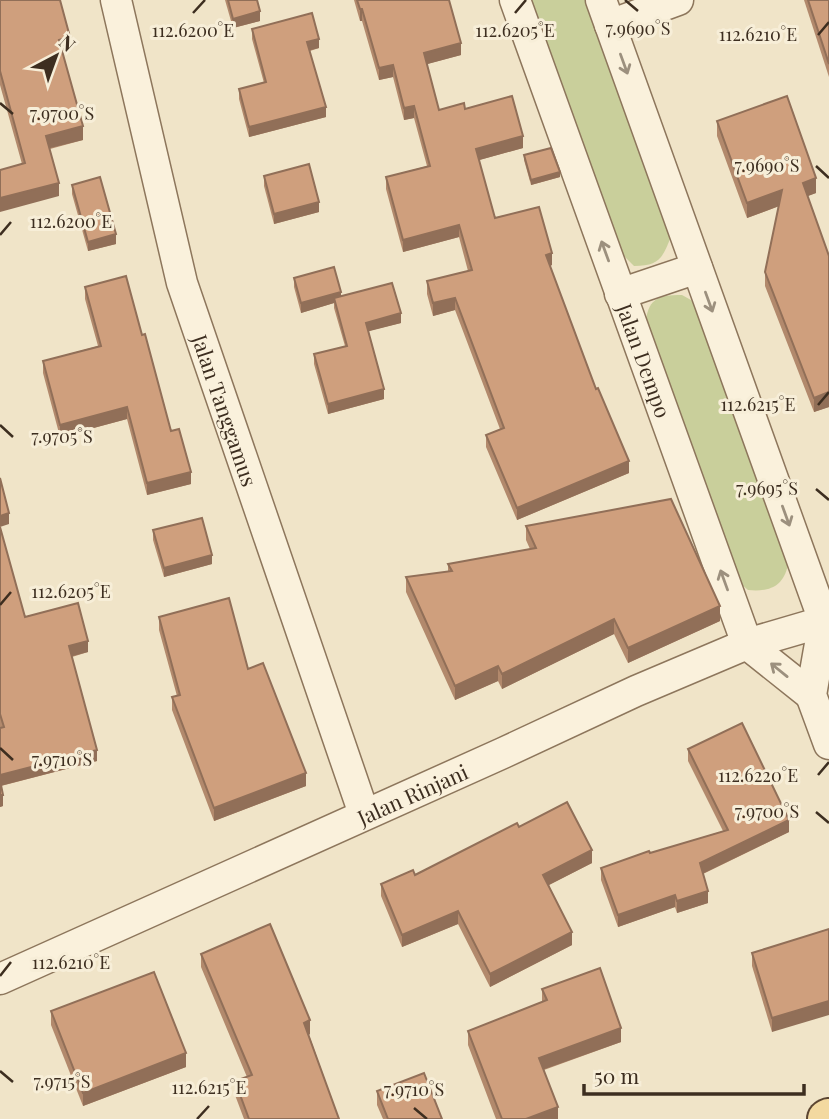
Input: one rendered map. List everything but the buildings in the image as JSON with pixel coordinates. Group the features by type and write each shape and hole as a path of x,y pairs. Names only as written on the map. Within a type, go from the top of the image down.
{"street":[{"name":"Jalan Tanggamus","path":"116,0 183,283 364,814"},
{"name":"Jalan Dempo","path":"515,0 747,644"},
{"path":"678,0 606,12 827,620 811,695"},
{"path":"620,294 697,268"},
{"name":"Jalan Rinjani","path":"0,979 636,691 747,644 827,620"},
{"path":"747,644 811,695 829,744"}],"green space":[{"path":"528,0 588,0 671,236 662,255 655,262 634,266 618,250"},
{"path":"682,295 691,300 697,310 788,565 783,578 769,589 748,590 741,584 645,326 648,310 655,300"}]}
